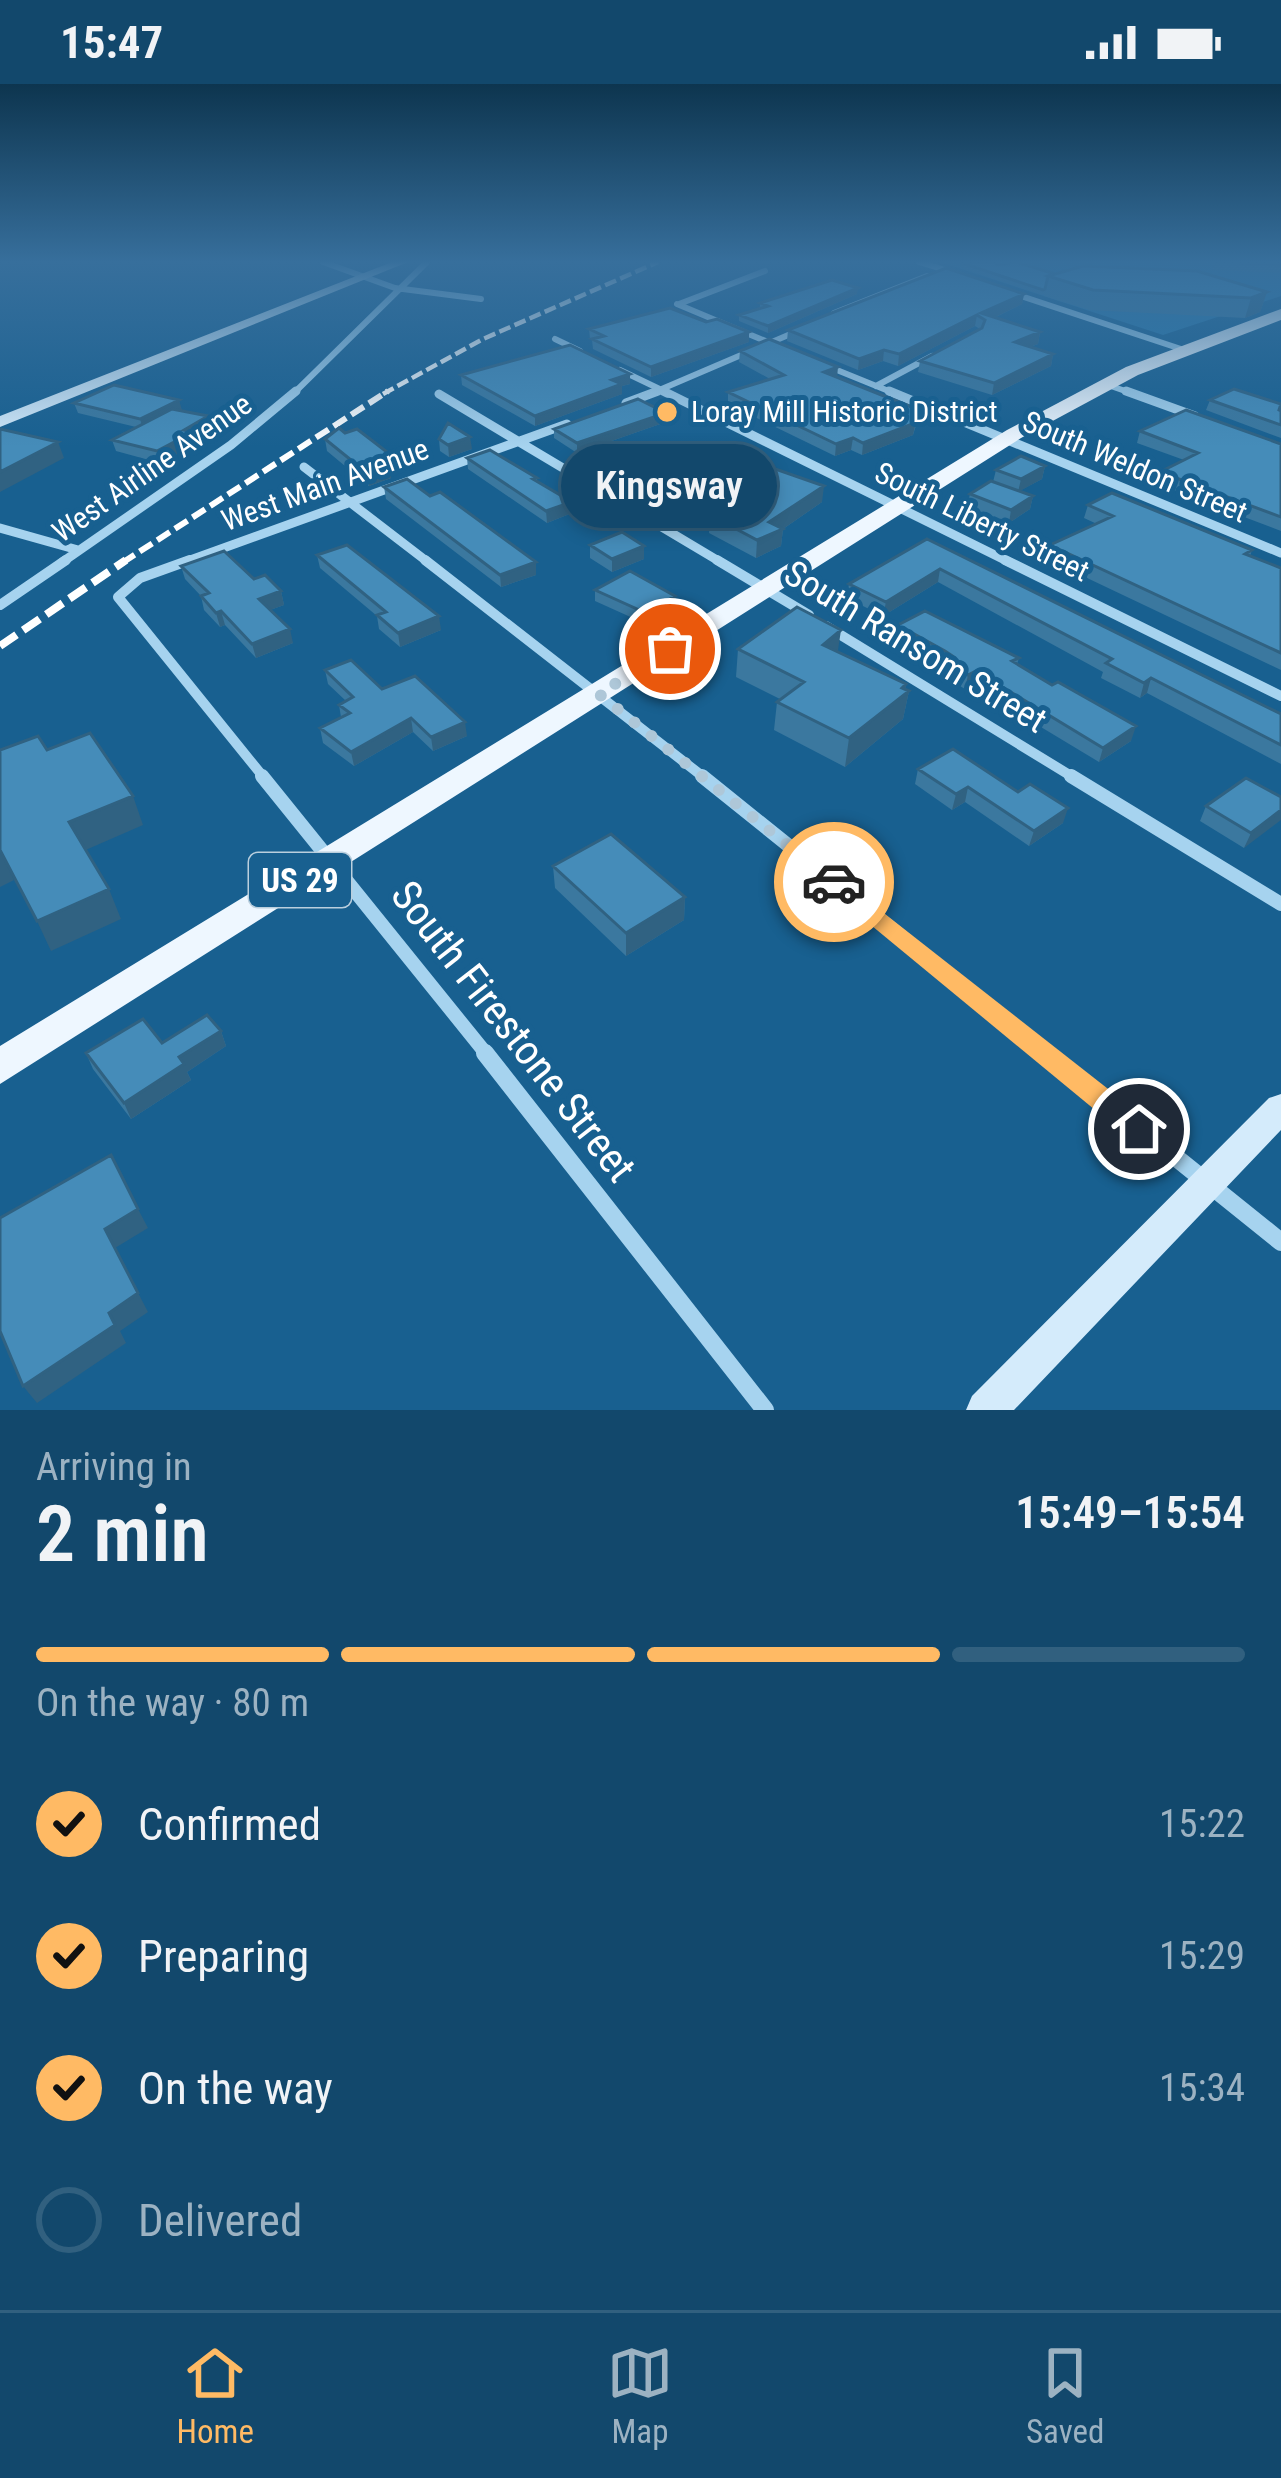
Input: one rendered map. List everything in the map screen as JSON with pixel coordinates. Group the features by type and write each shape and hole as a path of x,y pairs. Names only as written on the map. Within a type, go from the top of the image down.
{"main road":[{"path":"0,422 246,324"},
{"name":"US 29","path":"0,1067 1006,439 1106,384 1254,324"},
{"path":"986,1410 1281,1108"}],"street":[{"name":"West Airline Avenue","path":"0,604 262,422 311,379 362,324"},
{"path":"724,324 783,348"},
{"path":"621,405 810,324"},
{"path":"1106,324 1184,350"},
{"path":"555,339 598,359"},
{"path":"876,386 936,355"},
{"name":"South Weldon Street","path":"814,361 1281,553"},
{"name":"South Liberty Street","path":"620,370 1281,696"},
{"path":"1106,384 1215,423"},
{"name":"South Ransom Street","path":"439,394 1281,904"},
{"name":"West Main Avenue","path":"123,588 580,420"},
{"path":"304,467 599,694 1281,1242"},
{"path":"0,528 78,550"},
{"name":"South Firestone Street","path":"123,588 120,601 332,861 765,1410"}],"shaded area":[{"path":"1129,324 1197,324 1163,335"}],"building":[{"path":"609,324 729,324 749,332 651,367 592,339 604,336 589,329"},
{"path":"804,324 959,324 899,354 884,350 859,359 788,330"},
{"path":"984,324 1015,324 1040,332 1015,342 1053,354 994,383 920,361"},
{"path":"769,339 838,367 824,372 919,410 915,423 863,443 853,438 836,444 728,392 784,375 740,351"},
{"path":"570,345 630,374 612,380 622,384 535,416 461,375"},
{"path":"114,385 179,400 140,419 74,403"},
{"path":"1234,389 1281,404 1281,425 1210,400"},
{"path":"638,399 666,413 577,443 554,429"},
{"path":"172,409 208,416 184,430 193,432 157,451 112,440"},
{"path":"1186,410 1281,444 1281,517 1160,472 1198,453 1140,431"},
{"path":"448,423 470,437 448,445 439,439"},
{"path":"339,428 345,433 357,429 396,459 367,473 325,439"},
{"path":"0,429 58,442 0,472"},
{"path":"490,450 572,502 546,511 467,458"},
{"path":"1021,456 1045,466 1021,479 996,470"},
{"path":"744,458 824,486 769,522 783,529 757,540 710,515 725,509 673,482"},
{"path":"407,479 430,496 440,492 536,562 500,575 384,487"},
{"path":"991,481 1033,496 1011,510 970,494"},
{"path":"1112,493 1252,550 1245,554 1281,568 1281,653 1050,545 1113,516 1088,505"},
{"path":"622,532 644,546 612,559 590,545"},
{"path":"927,539 1281,714 1281,745 1151,678 1144,683 1106,663 1112,659 940,569 886,602 849,584"},
{"path":"347,545 439,616 398,633 377,615 386,612 317,555"},
{"path":"224,551 254,579 265,575 281,591 259,599 290,629 252,644 201,596 209,593 181,566"},
{"path":"630,571 675,596 646,613 595,590"},
{"path":"797,607 841,630 823,645 906,684 902,688 909,691 849,738 777,702 804,682 738,649"},
{"path":"925,611 1019,658 1012,661 1052,685 1058,682 1136,726 1103,748 976,671 968,675 946,661 954,657 898,625"},
{"path":"351,660 382,689 415,676 465,722 431,737 411,718 351,752 320,728 350,713 339,705 353,697 325,670"},
{"path":"90,733 133,796 69,822 109,889 37,921 0,850 0,750 38,736 47,750"},
{"path":"953,749 1018,792 1030,784 1068,808 1034,831 968,787 956,794 918,769"},
{"path":"1246,778 1281,797 1281,810 1251,833 1206,806"},
{"path":"611,834 685,897 626,933 553,866"},
{"path":"207,1015 221,1031 179,1057 184,1064 124,1103 86,1053 143,1019 162,1043"},
{"path":"111,1155 138,1209 105,1229 138,1293 109,1313 115,1325 23,1386 0,1331 0,1218"}],"railway":[{"path":"385,393 517,324"},
{"path":"122,563 385,393"},
{"path":"0,646 126,560"}],"way so far":[{"path":"670,649 599,694 834,882"}],"place":[{"name":"Loray Mill Historic District","path":"667,412"},
{"name":"Kingsway","path":"670,649"}],"route":[{"path":"834,882 1139,1129"}]}
